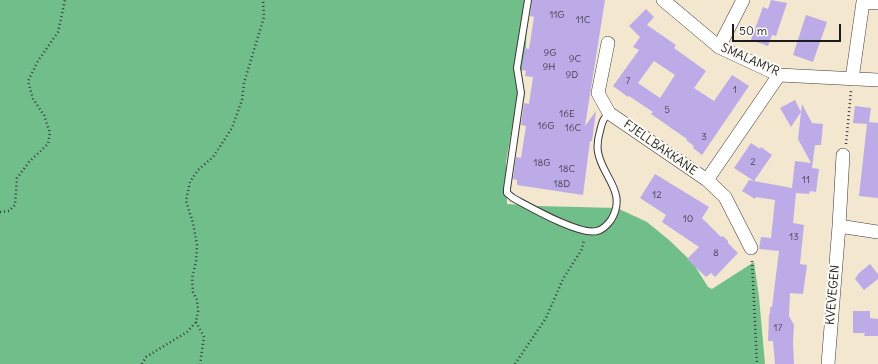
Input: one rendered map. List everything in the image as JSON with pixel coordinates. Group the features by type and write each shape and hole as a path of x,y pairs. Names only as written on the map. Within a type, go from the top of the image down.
{"street":[{"name":"SMALAMYR","path":"663,0 719,47 780,75 852,85 878,80"},
{"path":"719,47 743,0"},
{"path":"852,85 864,1 878,3"},
{"name":"FJELLBAKKANE","path":"608,43 598,93 609,113 707,180 780,75"},
{"name":"KVEVEGEN","path":"828,364 843,155"},
{"path":"707,180 725,197 751,248"},
{"path":"839,226 878,232"}],"lane":[{"path":"528,0 517,68 521,93 507,193 513,198 571,227 586,232 597,232 608,224 616,212 616,195 610,178 601,164 598,152 598,137 602,121 609,113"}],"path":[{"path":"0,212 9,211 15,205 17,178 29,162 48,144 50,133 44,115 33,99 28,81 38,61 58,32 65,0"},
{"path":"142,364 146,357 187,332 196,322 198,311 197,300 193,292 192,278 196,262 197,245 194,223 186,201 190,182 198,170 213,158 232,128 242,100 244,82 264,17 263,0"},
{"path":"843,155 852,85"},
{"path":"514,364 546,318 563,279 582,249 586,232"},
{"path":"751,248 758,364"},
{"path":"196,322 204,337 200,364"}],"green space":[{"path":"0,0 527,0 526,47 506,162 507,204 617,208 647,222 669,240 693,263 708,287 712,289 754,262 759,297 765,364 0,364"}],"building":[{"path":"532,0 605,0 585,126 596,111 592,141 590,141 583,195 517,185 517,180 513,179 516,157 521,158 526,126 521,125 524,103 529,104 533,77 525,76 526,71 522,70 525,48 529,49 534,17 530,16"},
{"path":"771,0 787,3 776,36 772,35 768,46 751,40 763,7 768,9"},
{"path":"646,9 654,17 647,25 676,45 674,48 706,71 694,88 714,101 732,75 749,86 702,155 693,148 694,146 686,140 687,139 651,114 653,112 613,86 639,50 633,47 640,37 629,26","holes":["654,61 675,75 660,98 638,83"]},
{"path":"806,15 827,22 813,62 793,55"},
{"path":"795,100 801,112 791,127 780,108"},
{"path":"802,104 812,123 823,124 821,145 815,145 812,168 819,169 816,192 810,191 809,194 796,193 793,223 804,225 800,264 807,265 803,294 790,293 789,316 794,325 794,364 775,364 773,341 768,341 769,314 770,307 772,307 779,251 759,249 761,237 771,238 775,200 756,197 755,199 742,191 749,180 792,188 795,161 811,163 798,139"},
{"path":"855,106 871,108 869,122 878,123 878,198 859,196 867,124 853,123"},
{"path":"751,143 760,149 761,147 772,155 754,181 734,168"},
{"path":"655,174 709,207 702,218 721,237 723,236 738,253 715,277 711,273 706,277 687,259 699,247 662,222 666,215 640,198"},
{"path":"870,264 878,274 878,279 864,290 855,279 859,273"},
{"path":"853,311 870,311 870,318 878,319 878,336 864,336 865,333 853,333"}]}
